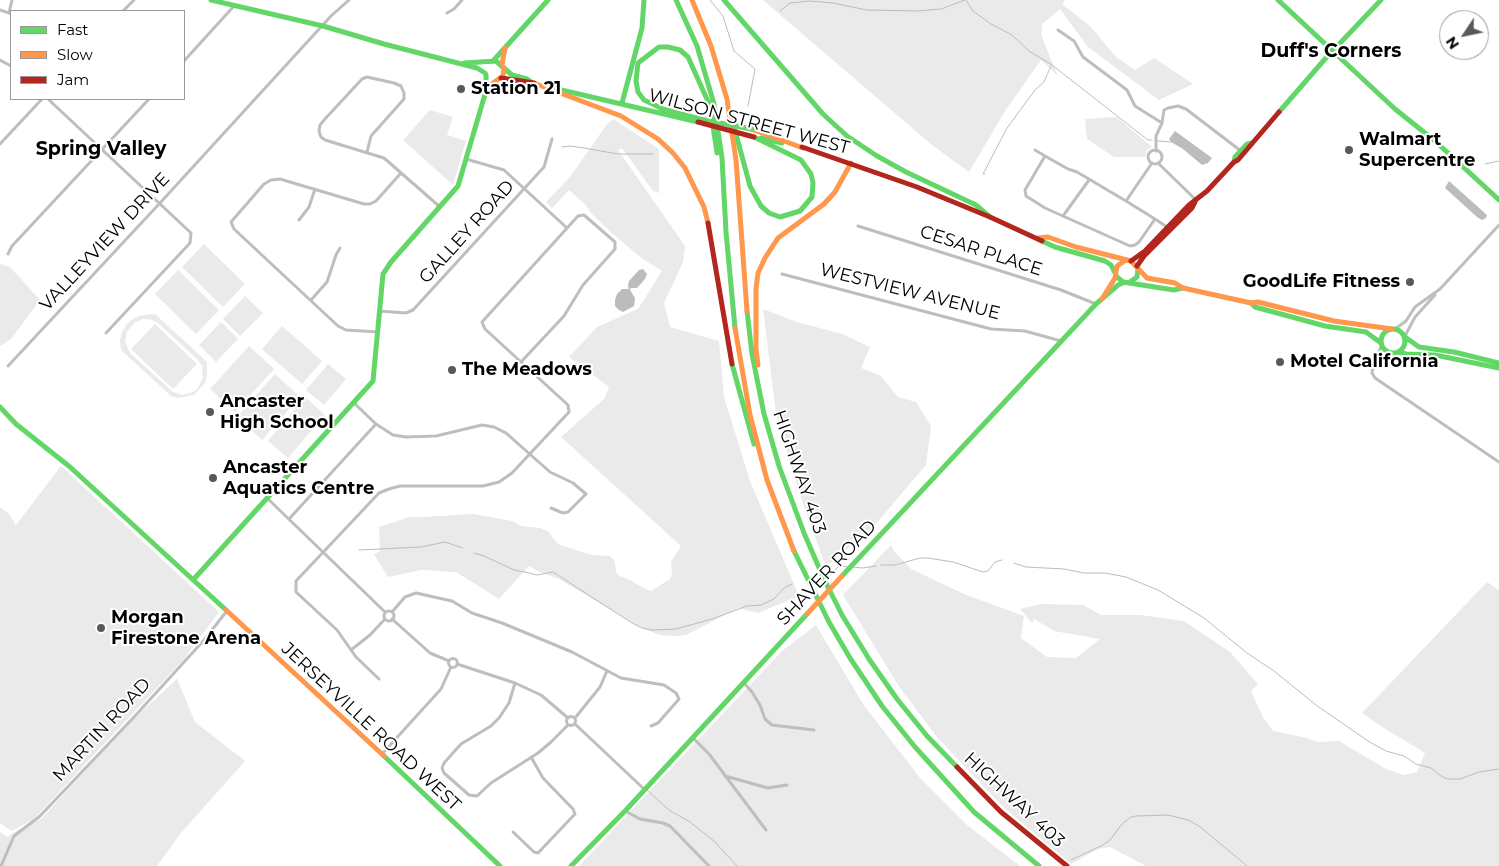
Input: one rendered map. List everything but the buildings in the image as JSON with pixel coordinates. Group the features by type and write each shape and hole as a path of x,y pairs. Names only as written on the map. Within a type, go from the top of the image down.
{"main road":[{"path":"212,0 324,26 384,44 460,63 477,68 490,79 498,79"},
{"path":"193,580 374,379 382,281 386,268 458,186 486,91 486,67 548,0"},
{"path":"622,103 642,28 644,0"},
{"name":"HIGHWAY 403","path":"676,0 697,46 714,104 722,158 735,333 742,375 767,480 790,542 810,586 850,658 882,706 915,747 974,812 1039,866"},
{"name":"HIGHWAY 403","path":"692,0 711,46 727,100 736,160 744,287 752,354 764,414 779,466 823,577 842,615 869,659 896,699 927,736 1001,812 1067,866"},
{"path":"724,0 823,114 848,136 877,156 906,172 976,205 990,217"},
{"path":"1278,0 1395,109 1436,141 1499,200"},
{"path":"1183,288 1174,290 1120,280 1116,275 1117,266 1123,261 1129,260 1145,251 1189,205 1207,191 1238,160 1333,50 1380,0"},
{"path":"726,232 710,106 696,70 688,57 680,50 659,47 644,57 638,64 636,81 638,92 644,100 662,109 699,121 734,126 751,129 803,148"},
{"path":"486,91 504,73 502,66 505,48"},
{"path":"460,63 492,62 502,66"},
{"name":"WILSON STREET WEST","path":"502,66 512,75 531,82 699,121 754,137 803,148 851,163 917,187 990,217 1055,247 1105,261 1111,265 1116,275"},
{"name":"WILSON STREET WEST","path":"498,79 531,82"},
{"path":"531,82 621,116 641,127 668,148 685,168 704,207 710,232 733,370 750,433 767,480"},
{"path":"727,100 750,186 761,206 769,213 780,217 800,211 812,197 813,183 811,174 801,160 754,137"},
{"path":"1234,162 1235,157 1247,144 1252,143"},
{"path":"779,466 756,349 755,315 758,273 771,247 778,238 830,198 851,163"},
{"path":"1127,282 1137,276 1137,266 1144,256 1192,208 1196,200"},
{"name":"WILSON STREET WEST","path":"1038,238 1048,237 1076,247 1129,260"},
{"path":"1129,260 1148,278 1175,283 1183,288 1251,303 1258,302 1364,326 1393,329 1400,331 1419,347 1454,352 1499,363"},
{"name":"SHAVER ROAD","path":"1102,299 1116,275"},
{"name":"SHAVER ROAD","path":"571,866 1096,304 1118,285 1127,282"},
{"path":"1251,303 1255,308 1285,316 1325,326 1366,332 1382,344 1386,350 1406,354 1450,357 1499,368"},
{"path":"1382,344 1383,335 1393,329"},
{"path":"1396,352 1404,346 1405,336"},
{"name":"JERSEYVILLE ROAD WEST","path":"0,407 16,424 70,467 382,754 500,866"}],"street":[{"path":"124,10 134,0"},
{"name":"VALLEYVIEW DRIVE","path":"8,366 324,26 331,16 349,0"},
{"path":"447,13 454,9 462,0"},
{"path":"185,60 234,6"},
{"path":"0,10 10,13"},
{"path":"1058,30 1074,41 1083,57 1127,90 1135,106 1162,123"},
{"path":"367,152 371,136 402,101 404,93 401,86 394,83 366,77 325,119 320,126 321,136 325,140 384,158 440,208"},
{"path":"0,144 41,100"},
{"path":"49,100 191,233 190,243 106,333"},
{"path":"8,254 12,246 148,100"},
{"path":"1158,163 1161,156 1156,151 1156,136 1166,108 1182,107 1241,151"},
{"name":"GALLEY ROAD","path":"379,311 406,313 413,310 544,167 552,139"},
{"path":"1035,150 1090,180 1167,227"},
{"path":"1152,163 1148,155 1156,151"},
{"path":"1045,156 1026,188 1025,194 1045,208 1132,246 1142,240 1155,219"},
{"path":"466,159 502,169 567,228"},
{"path":"1152,163 1158,163 1196,200"},
{"path":"1126,201 1152,163"},
{"path":"378,332 342,329 234,229 231,224 232,220 264,184 271,180 280,179 364,204 370,204 376,201 401,173"},
{"path":"1063,216 1090,180"},
{"path":"299,220 309,207 315,189"},
{"path":"379,680 351,650 337,630 296,592 296,582 372,499 385,490 403,486 490,485 508,476 569,412 568,405 521,362 485,329 482,322 578,216 584,215 615,242 616,247 583,285 564,316 521,362"},
{"path":"1405,336 1415,317 1436,292 1499,225"},
{"name":"CESAR PLACE","path":"858,226 1061,290 1096,304"},
{"path":"311,300 327,282 340,248"},
{"name":"WESTVIEW AVENUE","path":"782,274 990,329 1025,331 1061,341"},
{"path":"1393,329 1406,321 1416,308 1436,292"},
{"path":"1382,344 1373,364 1372,373 1375,378 1499,462"},
{"path":"1373,370 1382,359 1396,352"},
{"path":"354,403 376,424 393,435 406,437 436,436 474,426 489,426 506,432 550,472 573,483 586,494 568,512 562,513 550,508"},
{"path":"289,519 376,424"},
{"path":"267,498 385,612 392,612 405,597 416,593 452,602 472,613 550,642 621,678 664,685 676,693 679,699 658,723 651,726"},
{"name":"MARTIN ROAD","path":"1,866 14,836 40,816 134,717 205,639 226,612"},
{"path":"351,650 370,635 385,619 385,612"},
{"path":"392,612 394,615 392,619"},
{"path":"385,619 392,619 430,653 449,661 454,659 457,664 515,683 541,695 568,718"},
{"path":"382,754 441,688 451,667 449,661"},
{"path":"451,667 455,667 457,664"},
{"path":"574,724 575,718 600,687 607,671"},
{"path":"515,683 509,703 499,718 491,726 461,744 444,763 442,768 444,773 469,795 477,796 491,783 551,742 568,725 574,724"},
{"path":"744,683 760,705 765,719 772,725 814,730"},
{"path":"568,718 571,716 575,718"},
{"path":"568,718 566,721 568,725"},
{"path":"574,724 644,789"},
{"path":"692,738 709,754 766,830"},
{"path":"513,832 534,852 538,853 575,814 573,809 543,778 531,757"},
{"path":"725,776 768,788 787,785"},
{"path":"624,811 640,820 670,826 709,866"}],"shaded area":[{"path":"763,0 1065,0 1062,4 1090,26 1116,57 1135,70 1154,58 1193,84 1159,100 1088,47 1060,9 1042,24 1041,35 1058,76 1041,60 1005,111 969,172 932,145"},
{"path":"430,110 453,117 447,135 466,141 453,185 403,140"},
{"path":"1117,117 1152,147 1147,150 1145,157 1114,157 1087,139 1085,119"},
{"path":"613,119 659,149 659,193 653,191 622,148 618,150 685,246 683,262 664,303 670,327 719,341 724,397 750,481 799,596 758,613 738,608 686,635 659,635 636,625 559,579 529,566 499,599 456,572 421,570 388,577 374,554 380,551 379,527 410,517 474,514 512,521 521,526 540,528 549,532 560,545 592,555 610,556 615,562 616,572 619,576 651,591 670,579 672,575 671,562 681,546 561,437 605,398 609,387 569,357 597,327 638,309 662,271 640,257 614,235 569,190 552,208 546,202 570,177 607,124"},
{"path":"1175,131 1212,158 1208,163 1202,165 1183,149 1171,142 1169,139"},
{"path":"1449,181 1487,215 1486,218 1482,220 1477,217 1445,188"},
{"path":"204,244 245,284 223,307 182,267"},
{"path":"0,264 10,267 40,300 11,339 0,346"},
{"path":"643,269 647,274 645,279 637,288 631,288 630,290 635,298 634,306 623,312 619,310 615,306 617,294 622,289 629,289 629,281 639,270"},
{"path":"178,270 219,310 196,334 155,294"},
{"path":"245,296 263,313 240,336 223,319"},
{"path":"763,309 797,322 842,334 870,347 861,368 881,376 898,397 916,402 931,426 926,465 874,526 826,567 799,492 776,414"},
{"path":"155,314 207,362 205,383 194,395 178,398 171,396 121,350 122,332 127,324 134,318","holes":["143,319 149,319 158,323 199,361 202,366 203,377 198,388 193,392 182,395 173,392 130,353 125,341 127,332 134,323"]},
{"path":"221,322 238,339 216,362 199,345"},
{"path":"155,324 197,364 173,389 131,349"},
{"path":"282,326 322,361 302,384 262,349"},
{"path":"249,346 274,369 235,412 210,389"},
{"path":"328,364 346,379 324,405 306,390"},
{"path":"275,374 300,397 262,440 237,417"},
{"path":"305,397 325,415 288,458 268,441"},
{"path":"61,466 219,612 184,659 34,819 12,831 0,823 0,507 9,514 16,525"},
{"path":"891,545 894,551 911,569 964,594 1024,616 1021,638 1047,657 1076,658 1100,639 1054,631 1034,619 1032,623 1020,609 1041,604 1083,605 1101,615 1141,615 1184,621 1230,652 1258,684 1251,691 1263,717 1273,731 1317,742 1339,741 1386,769 1404,775 1417,772 1425,753 1362,713 1487,582 1499,590 1499,866 1146,866 1110,847 1098,849 1071,864 1002,806 937,737 900,688 843,595"},
{"path":"816,625 863,704 920,778 967,825 1020,866 579,866 782,651"},
{"path":"177,679 195,722 245,761 181,833 157,866 0,866 0,832 7,837 42,818 132,720"}],"waterway":[{"path":"710,0 723,16 734,51 755,69 748,106"},
{"path":"780,11 790,3 810,1 833,3 867,10 918,11 941,9 965,0"},
{"path":"966,0 973,11 991,24 1012,35 1029,51 1052,65 1148,140 1152,140"},
{"path":"985,174 983,174 1007,128 1035,90 1044,82 1051,66"},
{"path":"1158,141 1171,142"},
{"path":"562,147 570,146 618,154 653,154"},
{"path":"1485,164 1499,161"},
{"path":"359,550 421,547 445,542 463,548"},
{"path":"474,553 514,570 537,575 553,572 632,623 652,630 676,629 712,619 747,606 761,605 774,599 784,588 792,584"},
{"path":"881,565 895,565 920,558 928,558 953,562 983,572 988,571 995,562 1002,560"},
{"path":"1014,563 1026,567 1064,569 1084,573 1105,573 1126,577 1158,590 1204,618 1316,705 1368,741 1386,751 1404,756 1416,764 1431,768 1447,779 1460,779 1479,772 1499,769"},
{"path":"830,575 839,566 848,567"},
{"path":"852,567 876,566"},
{"path":"647,790 669,810 690,822 714,841 737,866"},
{"path":"1071,860 1110,840 1122,824 1131,817 1168,815 1188,820 1199,826 1247,866"}],"traffic: fast":[{"path":"211,0 323,26 477,68 485,73"},
{"path":"493,61 548,0"},
{"path":"622,103 642,28 644,0"},
{"path":"676,0 697,46 714,104 722,158 726,232 735,328"},
{"path":"724,0 823,114 847,136 906,172 976,205 990,217"},
{"path":"1278,0 1395,109 1435,141 1499,200"},
{"path":"1279,112 1325,59 1381,0"},
{"path":"700,119 663,109 644,100 638,92 636,81 638,63 659,47 680,50 688,57 710,106 717,153"},
{"path":"464,63 496,61 512,75 531,82"},
{"path":"193,580 373,381 383,274 391,262 458,186 486,91 486,75"},
{"path":"553,88 698,122"},
{"path":"700,119 751,129"},
{"path":"734,127 750,186 761,206 769,213 780,217 800,211 812,197 813,183 811,174 801,160 754,137"},
{"path":"761,138 782,143"},
{"path":"1234,162 1235,157 1247,144 1252,143"},
{"path":"1042,241 1055,247 1105,261 1111,265 1117,277 1123,282 1174,290 1183,288"},
{"path":"1130,282 1137,277 1138,269"},
{"path":"842,576 1096,304 1118,285 1125,282"},
{"path":"1251,303 1255,307 1325,326 1366,332 1381,343"},
{"path":"747,311 752,354 764,414 779,466 823,577 842,615 869,659 897,699 927,736 957,767"},
{"path":"1393,329 1402,332 1405,341 1402,350 1393,353 1384,350 1381,341 1384,332 1393,329"},
{"path":"1405,337 1419,347 1454,352 1499,363"},
{"path":"1398,352 1435,355 1499,368"},
{"path":"732,364 754,444"},
{"path":"0,407 16,424 70,467 226,610"},
{"path":"794,551 829,622 882,706 915,747 974,812 1039,866"},
{"path":"571,866 625,811 807,614"},
{"path":"384,756 500,866"}],"traffic: slow":[{"path":"692,0 711,46 727,99 736,160 747,311"},
{"path":"502,64 505,48"},
{"path":"487,90 503,76 504,68"},
{"path":"531,82 621,116 658,139 685,168 704,207 708,223"},
{"path":"751,129 803,148"},
{"path":"758,365 756,349 756,289 758,273 778,238 824,204 835,192 851,163"},
{"path":"1038,238 1048,237 1076,247 1131,261 1147,278 1175,283 1183,288 1251,303 1258,302 1334,321 1392,329"},
{"path":"1102,299 1115,278 1117,266 1126,260"},
{"path":"735,328 750,415 767,480 794,551"},
{"path":"807,614 842,576"},
{"path":"226,610 384,756"}],"traffic: jam":[{"path":"501,78 534,83"},
{"path":"1131,261 1145,251 1189,205 1207,191 1238,160 1279,112"},
{"path":"698,122 754,137"},
{"path":"802,147 917,187 1042,241"},
{"path":"1137,266 1144,256 1192,208 1195,202"},
{"path":"708,223 732,364"},
{"path":"957,767 1001,812 1067,866"}],"place":[{"name":"Station 21","path":"461,89"},
{"name":"Walmart Supercentre","path":"1349,150"},
{"name":"GoodLife Fitness","path":"1410,282"},
{"name":"Motel California","path":"1280,362"},
{"name":"The Meadows","path":"452,370"},
{"name":"Ancaster High School","path":"210,412"},
{"name":"Ancaster Aquatics Centre","path":"213,478"},
{"name":"Morgan Firestone Arena","path":"101,628"}],"district":[{"name":"Duff's Corners","path":"1331,51"},
{"name":"Spring Valley","path":"101,149"}]}
